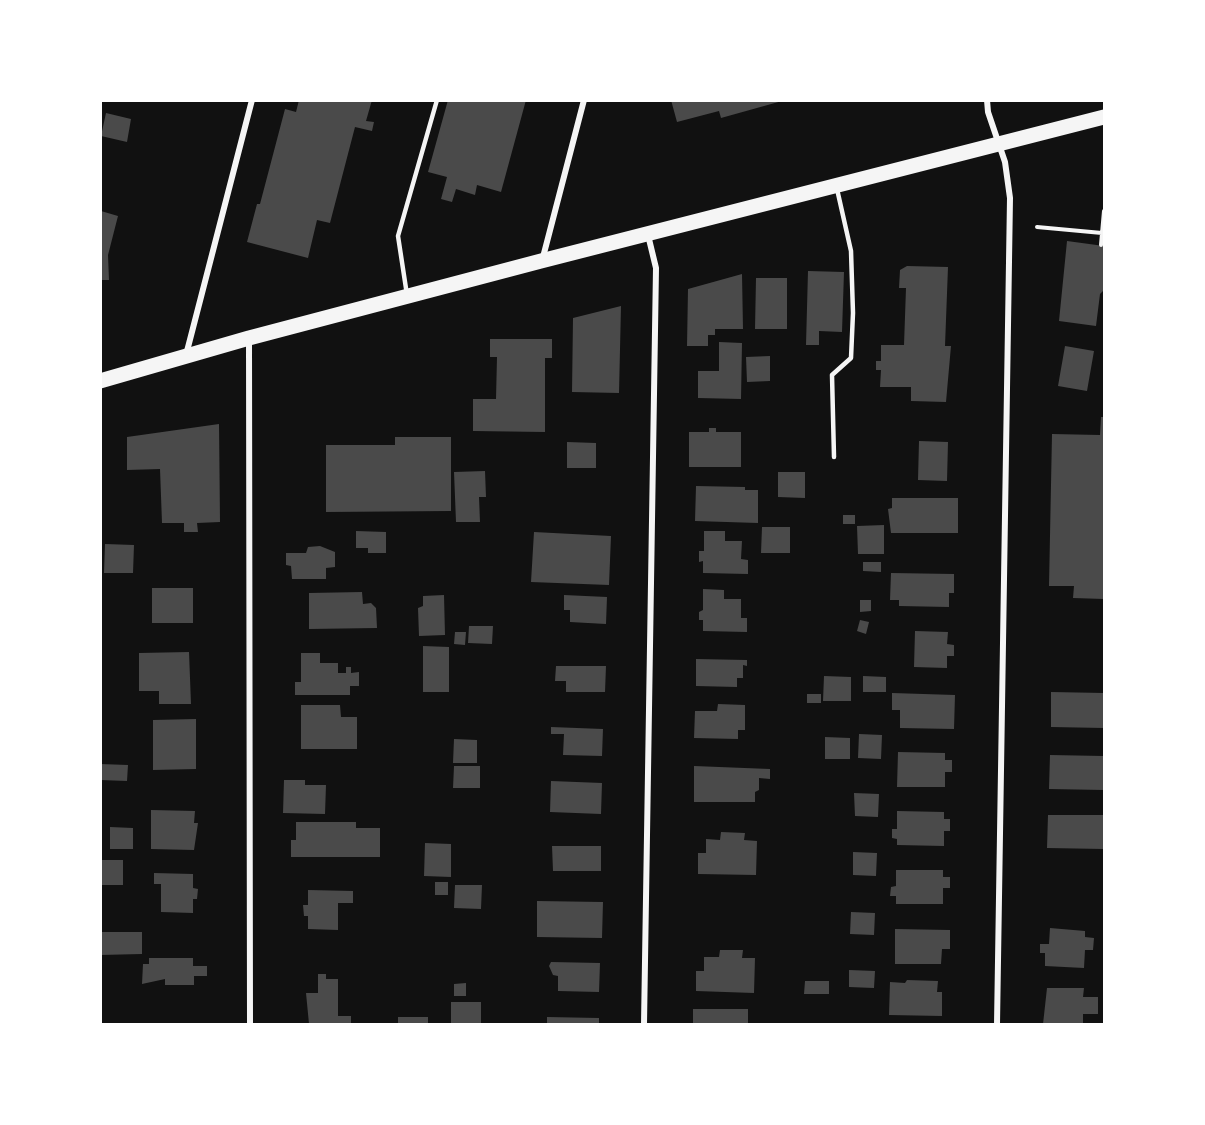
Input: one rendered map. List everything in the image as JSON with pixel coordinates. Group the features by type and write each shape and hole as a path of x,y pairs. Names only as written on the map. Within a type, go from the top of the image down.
{"main road":[{"path":"100,381 541,261 1104,117"}],"street":[{"path":"186,356 252,100"},
{"path":"541,261 584,100"},
{"path":"987,100 988,112 1000,144 1008,177 1010,198 996,1024"},
{"path":"644,1024 656,268 648,235"},
{"path":"249,339 250,1024"}],"lane":[{"path":"407,298 398,236 437,100"},
{"path":"834,457 832,375 851,358 853,313 851,251 836,186"}],"path":[{"path":"1101,245 1104,211"},
{"path":"1036,227 1102,232"}],"building":[{"path":"299,100 372,100 366,121 374,122 372,131 355,127 330,223 317,220 308,258 247,242 257,204 260,204 285,109 296,112"},
{"path":"448,100 526,100 501,192 477,185 475,195 456,189 452,202 441,199 447,177 428,172"},
{"path":"671,100 782,101 721,118 719,111 677,122"},
{"path":"106,113 131,119 127,142 101,136"},
{"path":"101,211 118,216 108,255 109,280 100,280"},
{"path":"1067,241 1104,246 1104,290 1100,294 1096,326 1059,321"},
{"path":"907,266 948,267 945,346 951,346 946,402 911,401 911,387 880,387 881,370 876,370 876,361 881,361 881,345 904,345 906,288 899,288 900,270"},
{"path":"808,271 844,272 842,332 819,331 819,345 806,345"},
{"path":"742,274 743,329 715,329 715,335 708,335 708,346 687,346 688,289"},
{"path":"756,278 787,278 787,329 755,329"},
{"path":"621,306 619,393 572,392 573,318"},
{"path":"490,339 552,339 552,358 545,358 545,432 473,431 473,399 496,399 497,357 490,357"},
{"path":"719,342 742,343 741,399 698,398 698,371 719,371"},
{"path":"1065,346 1094,351 1087,391 1058,386"},
{"path":"770,356 770,381 747,382 746,357"},
{"path":"1101,417 1104,417 1104,599 1073,598 1074,586 1049,586 1052,434 1100,435"},
{"path":"219,424 220,522 197,523 198,532 184,532 184,523 162,523 160,469 127,470 127,437"},
{"path":"709,428 716,428 716,432 741,432 741,467 689,467 689,432 709,432"},
{"path":"395,437 451,437 451,511 326,512 326,445 395,445"},
{"path":"919,441 948,442 947,481 918,480"},
{"path":"567,442 596,443 596,468 567,468"},
{"path":"485,471 486,497 479,497 480,522 456,522 454,472"},
{"path":"778,472 805,472 805,498 778,497"},
{"path":"696,486 745,487 745,490 758,490 758,523 695,521"},
{"path":"892,498 958,498 958,533 891,533 888,509 892,508"},
{"path":"843,515 855,515 855,524 843,524"},
{"path":"884,525 884,554 858,554 857,526"},
{"path":"762,527 790,527 790,553 761,553"},
{"path":"356,531 386,532 386,553 368,553 368,548 356,548"},
{"path":"704,531 725,531 725,541 742,541 741,559 748,560 748,574 703,573 703,561 699,562 699,551 704,551"},
{"path":"534,532 611,536 609,585 531,582"},
{"path":"105,544 134,545 133,573 104,573"},
{"path":"320,546 335,552 335,567 326,568 326,579 292,579 291,566 286,565 286,553 306,553 308,547"},
{"path":"863,562 881,562 881,572 863,571"},
{"path":"891,573 954,574 954,593 949,593 949,607 899,606 899,600 890,600"},
{"path":"152,588 193,588 193,623 152,623"},
{"path":"703,589 724,590 724,599 741,599 741,618 747,618 747,632 703,631 703,620 699,620 699,612 703,610"},
{"path":"362,592 363,604 371,603 376,608 377,628 309,629 309,593"},
{"path":"444,595 445,635 419,636 418,608 423,606 423,596"},
{"path":"564,595 607,597 606,624 570,622 570,610 564,610"},
{"path":"860,600 871,600 871,611 860,612"},
{"path":"860,620 869,622 866,634 857,631"},
{"path":"469,626 493,626 492,644 468,643"},
{"path":"915,631 948,632 947,644 954,645 954,656 947,656 947,668 914,667"},
{"path":"455,632 466,632 465,645 454,644"},
{"path":"423,646 449,647 449,692 423,692"},
{"path":"189,652 191,704 159,704 159,691 139,691 139,653"},
{"path":"301,653 320,653 320,663 338,663 338,673 346,673 346,667 351,667 351,673 359,672 359,686 350,686 350,695 295,695 295,682 301,682"},
{"path":"696,659 747,660 747,666 743,665 743,678 737,678 737,687 696,686"},
{"path":"556,666 606,666 605,692 566,692 566,681 555,681"},
{"path":"824,676 851,677 851,701 823,701"},
{"path":"863,676 886,677 886,692 863,692"},
{"path":"1051,692 1104,693 1104,728 1051,727"},
{"path":"892,693 955,695 954,729 900,728 900,710 892,710"},
{"path":"807,694 821,694 821,703 807,703"},
{"path":"718,704 745,705 745,730 738,730 738,739 694,738 695,711 717,711"},
{"path":"301,705 340,705 341,717 357,717 357,749 301,749"},
{"path":"196,719 196,769 153,770 153,720"},
{"path":"551,727 603,729 602,756 563,755 564,734 551,734"},
{"path":"859,734 882,735 881,759 858,758"},
{"path":"825,737 850,738 850,759 825,759"},
{"path":"454,739 477,740 477,763 453,763"},
{"path":"898,752 945,753 945,760 952,760 952,772 945,772 945,787 897,787"},
{"path":"1050,755 1104,756 1104,790 1049,789"},
{"path":"100,764 128,765 127,781 100,780"},
{"path":"454,766 480,766 480,788 453,788"},
{"path":"694,766 770,769 770,779 759,778 759,790 755,792 755,802 694,802"},
{"path":"284,780 305,780 305,785 326,785 325,814 283,813"},
{"path":"551,781 602,783 601,814 550,812"},
{"path":"854,793 879,794 878,817 855,816"},
{"path":"151,810 195,811 194,823 198,823 194,850 151,849"},
{"path":"897,811 944,812 944,819 950,819 950,831 944,831 944,846 897,845 897,839 892,838 892,829 897,829"},
{"path":"1048,815 1104,815 1104,849 1047,848"},
{"path":"296,822 356,822 356,828 380,828 380,857 291,857 291,840 296,840"},
{"path":"110,827 133,828 133,849 110,849"},
{"path":"721,832 745,833 744,840 757,841 756,875 698,874 698,853 706,853 706,839 720,840"},
{"path":"425,843 451,844 451,877 424,876"},
{"path":"552,846 601,846 601,871 553,871"},
{"path":"853,852 877,853 876,876 853,875"},
{"path":"100,860 123,860 123,885 100,885"},
{"path":"896,870 943,870 943,877 950,877 950,888 943,888 943,904 896,904 896,896 890,896 891,887 896,886"},
{"path":"154,873 193,874 193,888 198,889 197,899 193,899 193,913 161,912 161,884 154,884"},
{"path":"435,882 448,882 448,895 435,895"},
{"path":"455,885 482,885 481,909 454,908"},
{"path":"308,890 353,891 353,903 338,903 338,930 308,929 308,916 304,916 303,905 308,905"},
{"path":"537,901 603,902 602,938 537,937"},
{"path":"851,912 875,913 874,935 850,934"},
{"path":"1050,928 1085,931 1085,937 1094,938 1093,950 1085,950 1084,968 1045,966 1045,953 1040,953 1040,944 1049,944"},
{"path":"895,929 950,930 950,949 942,949 941,964 895,964"},
{"path":"100,932 142,932 142,954 100,955"},
{"path":"720,950 743,950 742,958 755,958 754,993 696,991 696,971 704,971 704,957 719,957"},
{"path":"149,958 193,958 193,966 207,966 207,976 194,976 194,985 165,985 165,979 142,984 143,964 149,964"},
{"path":"551,962 600,963 599,992 558,991 558,976 553,975 549,966"},
{"path":"849,970 875,971 874,988 849,987"},
{"path":"318,974 326,974 326,979 338,979 338,1016 351,1016 351,1024 309,1024 306,993 318,993"},
{"path":"907,980 938,981 937,992 942,992 942,1016 889,1015 890,982 905,983"},
{"path":"805,981 829,981 829,994 804,994"},
{"path":"466,983 466,996 454,996 454,984"},
{"path":"1047,988 1084,988 1083,997 1098,997 1098,1014 1083,1014 1083,1024 1043,1024"},
{"path":"451,1002 481,1002 481,1024 451,1024"},
{"path":"693,1009 748,1009 748,1024 693,1024"},
{"path":"398,1017 428,1017 428,1024 398,1024"},
{"path":"547,1017 599,1018 599,1024 547,1024"}]}
